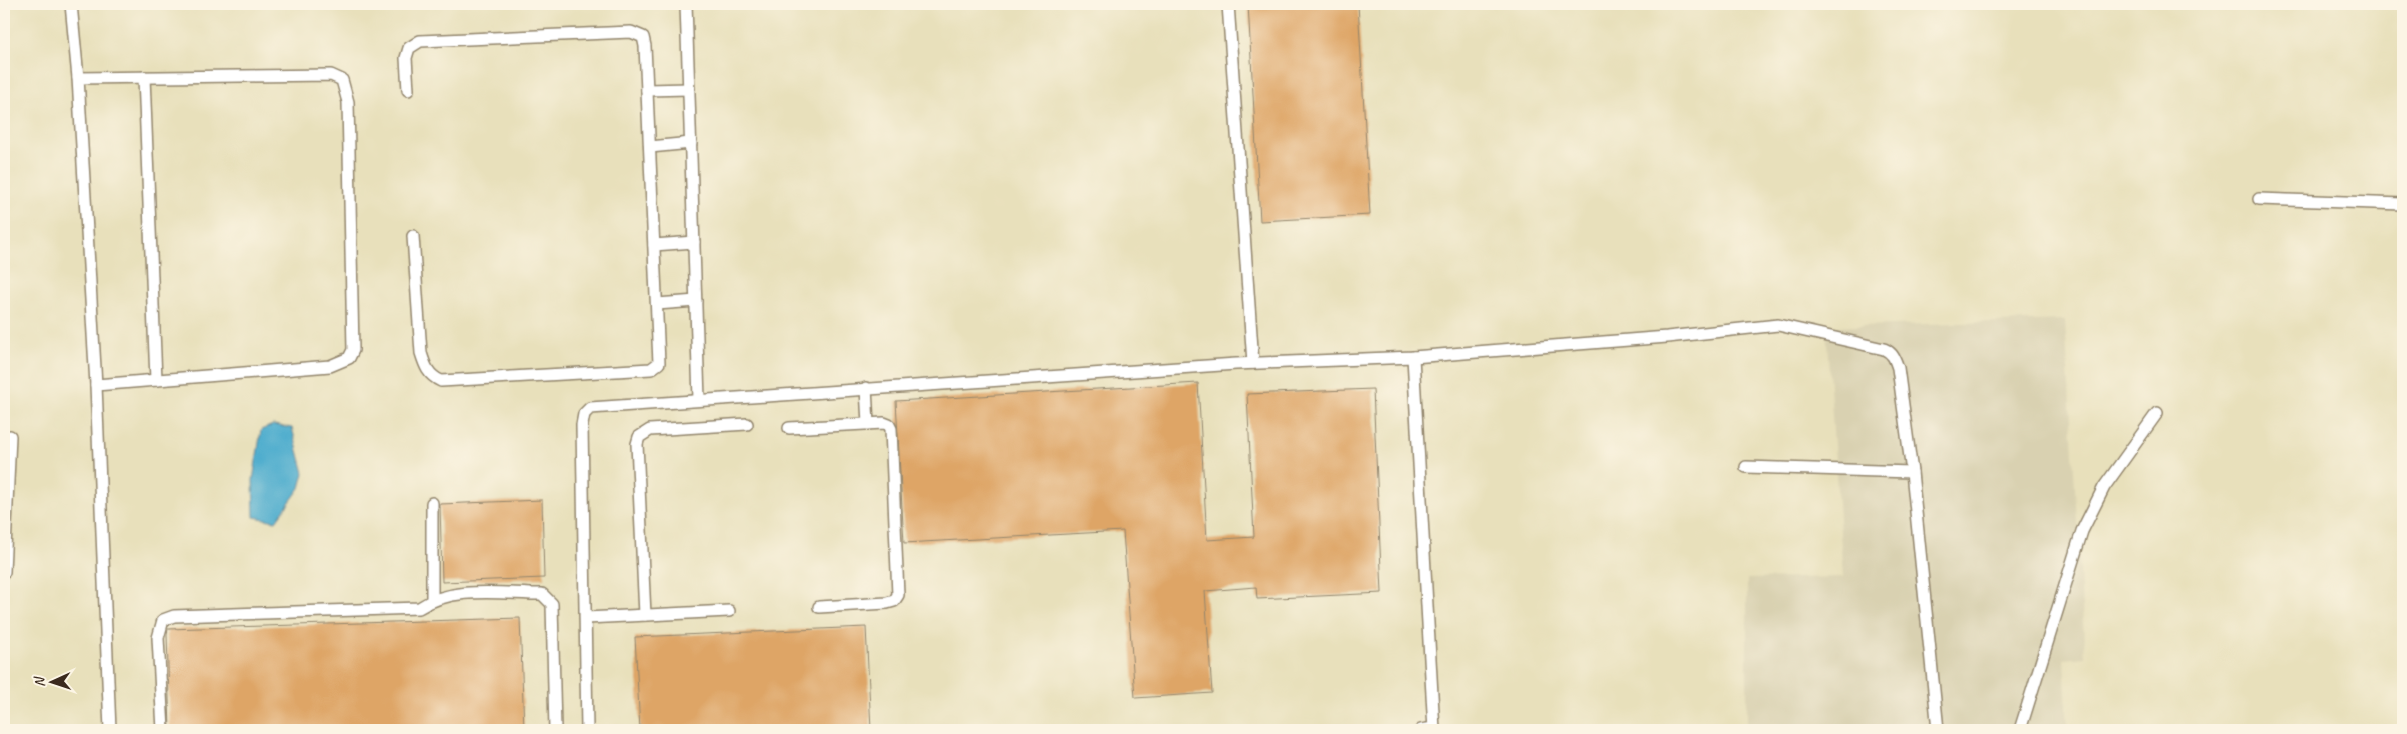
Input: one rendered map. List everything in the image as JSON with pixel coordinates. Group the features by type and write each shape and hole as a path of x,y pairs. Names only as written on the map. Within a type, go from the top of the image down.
{"lane":[{"path":"71,4 78,78 96,385 110,730"},
{"path":"686,4 699,399"},
{"path":"1228,4 1253,363"},
{"path":"408,90 406,58 409,48 420,41 630,32 643,38 650,147 658,363 651,369 441,381 432,377 425,367 421,353 413,236"},
{"path":"78,78 331,75 342,80 348,102 353,350 349,358 330,366 96,385"},
{"path":"144,77 156,380"},
{"path":"647,90 689,89"},
{"path":"650,147 691,143"},
{"path":"2259,200 2403,204"},
{"path":"654,245 694,242"},
{"path":"657,304 696,301"},
{"path":"587,730 582,425 586,410 594,407 1253,363 1413,357 1667,337 1778,325 1884,349 1893,356 1898,368 1912,472 1938,730"},
{"path":"1413,357 1434,729 1420,730"},
{"path":"866,388 868,424"},
{"path":"2020,730 2082,531 2104,487 2157,413"},
{"path":"790,428 884,423 891,429 898,595 894,600 887,603 819,607"},
{"path":"645,616 637,444 639,437 644,432 650,430 747,424"},
{"path":"4,572 10,436"},
{"path":"1746,467 1912,472"},
{"path":"432,503 432,599"},
{"path":"163,730 158,638 163,620 174,616 419,608 432,599 450,594 542,594 552,604 555,730"},
{"path":"586,618 729,611"}],"shaded area":[{"path":"2065,320 2085,657 2064,659 2068,730 1747,730 1747,579 1843,577 1826,327"}],"water":[{"path":"273,425 292,428 304,473 300,488 276,521 254,517 253,480 261,430"}],"building":[{"path":"1248,4 1358,4 1370,215 1260,221"},
{"path":"1198,383 1207,540 1254,537 1247,394 1373,389 1382,593 1257,599 1256,587 1205,591 1212,693 1135,698 1123,531 904,543 896,401"},
{"path":"542,500 544,578 442,582 440,504"},
{"path":"520,618 524,730 170,730 168,629"},
{"path":"866,627 871,730 640,730 635,637"}]}
